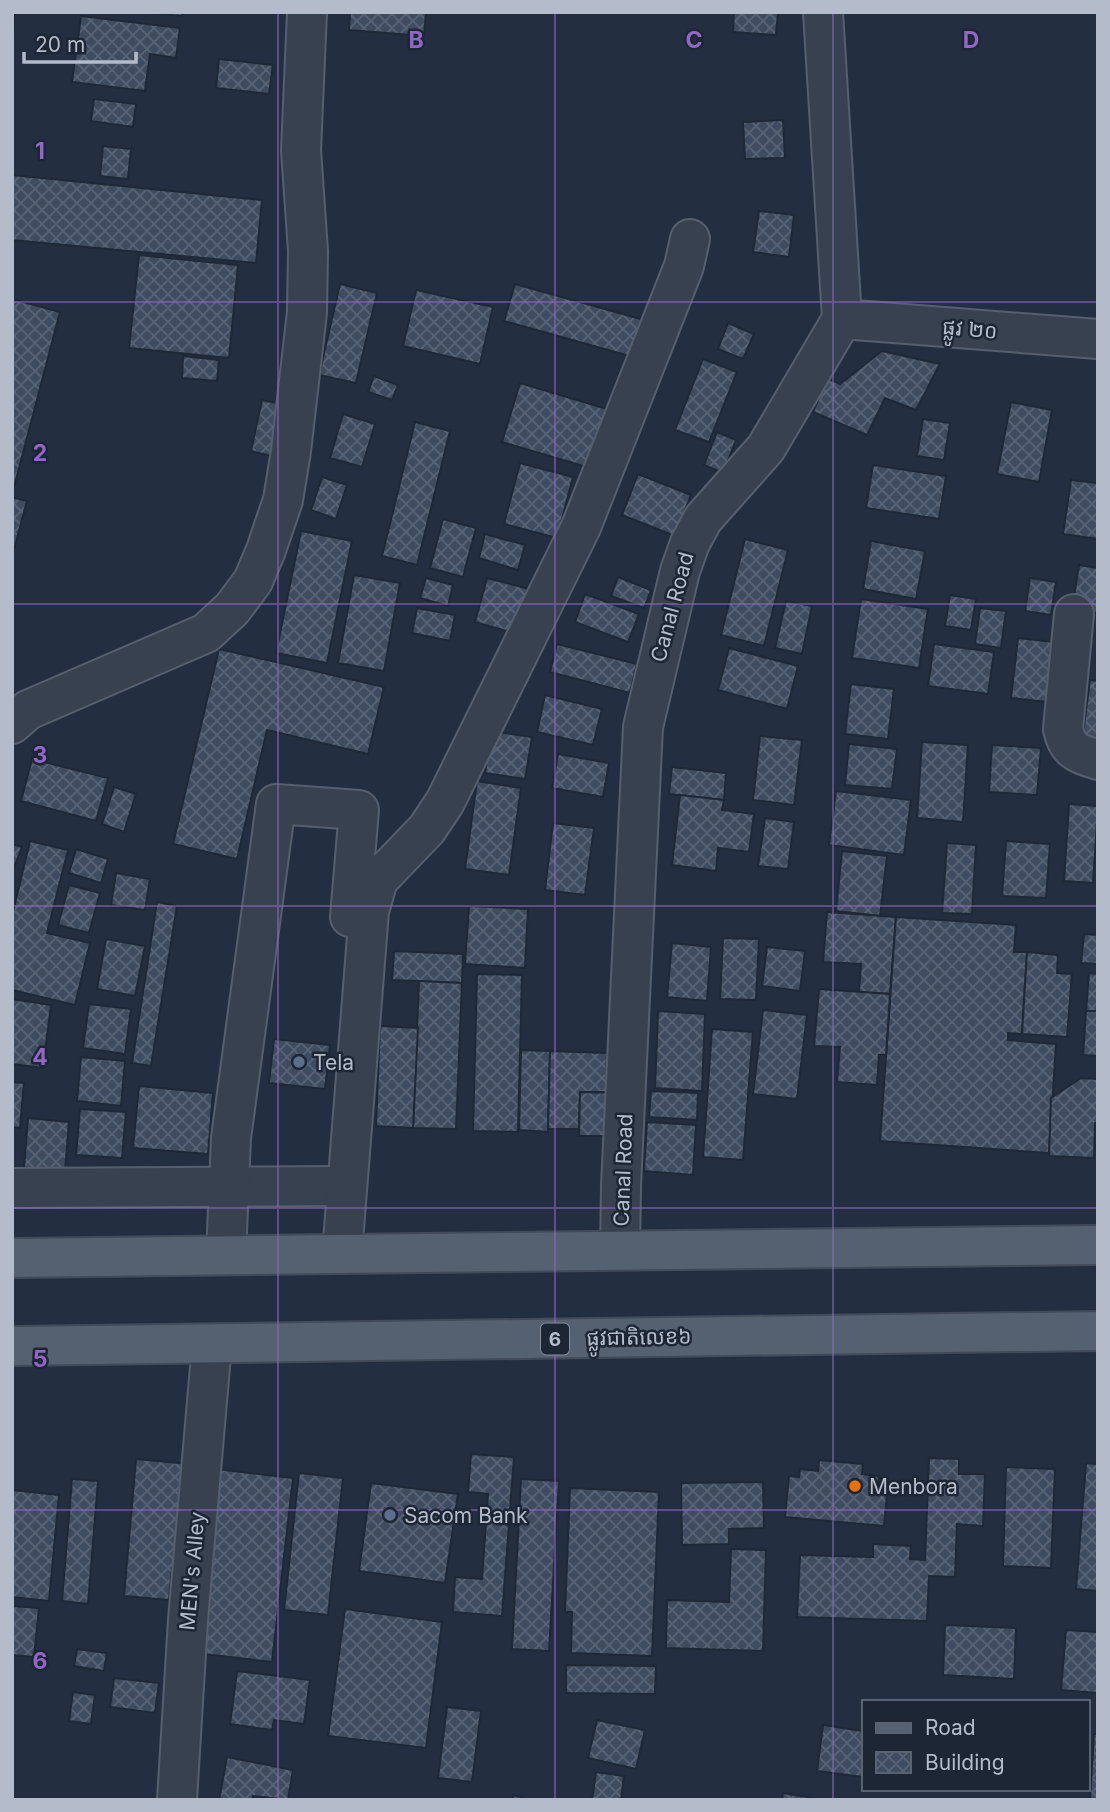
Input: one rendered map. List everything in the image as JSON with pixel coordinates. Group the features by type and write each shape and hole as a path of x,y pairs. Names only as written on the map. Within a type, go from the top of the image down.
{"main road":[{"path":"12,1258 1098,1245"},
{"name":"ផ្លូវជាតិលេខ៦","path":"12,1346 1098,1331"}],"street":[{"path":"12,724 28,710 206,633 232,609 253,581 266,550 282,500 291,451 307,312 308,251 301,150 307,12"},
{"path":"823,12 842,319"},
{"path":"339,1186 369,911 378,880 427,829 445,802 581,527 684,266 690,239"},
{"name":"ផ្លូវ ២០","path":"842,319 1098,339"},
{"name":"Canal Road","path":"620,1250 643,727 650,690 680,571 690,543 703,519 766,448 842,319"},
{"path":"1074,614 1063,729 1065,740 1074,751 1098,761"},
{"path":"226,1255 231,1138 276,804 359,810 335,1254"},
{"path":"12,1188 339,1186"},
{"name":"MEN's Alley","path":"177,1800 188,1620 212,1343"}],"building":[{"path":"12,12 15,12 12,47"},
{"path":"139,12 183,12 182,16"},
{"path":"350,12 426,12 424,36 349,30"},
{"path":"734,12 778,12 776,35 733,32"},
{"path":"81,16 180,28 176,58 150,54 145,91 72,82"},
{"path":"219,59 273,65 269,94 216,88"},
{"path":"94,99 136,104 133,127 91,121"},
{"path":"783,120 785,158 745,159 743,122"},
{"path":"103,146 131,149 128,179 100,176"},
{"path":"12,175 262,200 256,263 12,240"},
{"path":"759,211 794,215 789,257 753,252"},
{"path":"139,255 238,265 229,358 129,348"},
{"path":"340,284 377,293 356,383 319,375"},
{"path":"515,284 655,323 644,360 504,321"},
{"path":"416,290 493,307 480,364 403,346"},
{"path":"12,299 60,312 12,495"},
{"path":"728,323 754,334 743,359 718,349"},
{"path":"882,351 940,364 916,410 885,398 867,435 813,412 827,378 840,384"},
{"path":"183,356 219,360 217,381 182,378"},
{"path":"703,359 737,372 709,442 675,430"},
{"path":"374,376 398,385 392,400 368,392"},
{"path":"520,383 607,409 590,468 502,442"},
{"path":"262,400 286,405 275,457 251,451"},
{"path":"1011,402 1052,410 1039,482 997,474"},
{"path":"343,414 375,424 362,467 330,458"},
{"path":"923,419 950,423 944,460 917,456"},
{"path":"415,422 450,431 417,565 382,556"},
{"path":"717,432 736,440 723,473 704,465"},
{"path":"520,463 573,477 557,538 504,524"},
{"path":"873,465 946,476 939,519 866,508"},
{"path":"638,474 691,495 675,536 622,515"},
{"path":"322,477 347,485 336,519 311,510"},
{"path":"1071,480 1098,483 1098,539 1063,534"},
{"path":"12,497 27,501 12,557"},
{"path":"443,519 476,528 463,577 430,568"},
{"path":"301,531 352,541 327,663 276,653"},
{"path":"485,534 525,545 518,570 479,558"},
{"path":"745,539 788,550 764,646 721,635"},
{"path":"871,541 925,551 916,599 863,589"},
{"path":"1079,565 1098,568 1098,613 1072,609"},
{"path":"354,575 400,583 384,671 338,663"},
{"path":"618,577 651,590 644,608 611,596"},
{"path":"426,578 453,585 448,606 420,598"},
{"path":"487,578 529,589 517,634 475,622"},
{"path":"1030,578 1056,582 1051,615 1025,611"},
{"path":"585,594 639,614 628,642 575,622"},
{"path":"950,595 976,599 971,630 945,626"},
{"path":"861,599 928,609 919,668 852,658"},
{"path":"786,601 812,606 802,654 775,648"},
{"path":"417,608 455,615 450,641 412,633"},
{"path":"980,608 1006,611 1001,648 975,644"},
{"path":"1018,638 1063,643 1056,703 1011,698"},
{"path":"557,644 637,664 630,693 550,672"},
{"path":"934,644 994,652 988,694 928,686"},
{"path":"729,648 798,666 787,709 718,690"},
{"path":"219,649 384,687 368,754 267,730 237,859 173,844"},
{"path":"1090,680 1098,681 1098,750 1081,748"},
{"path":"851,684 894,689 888,739 845,734"},
{"path":"545,695 602,709 593,745 537,732"},
{"path":"491,731 532,737 525,779 485,773"},
{"path":"760,736 802,740 794,805 753,800"},
{"path":"922,742 968,745 963,822 917,818"},
{"path":"849,744 897,749 892,789 845,785"},
{"path":"992,745 1041,748 1037,795 989,792"},
{"path":"558,754 609,763 603,797 552,788"},
{"path":"32,759 108,778 96,821 21,801"},
{"path":"672,767 726,773 724,800 669,794"},
{"path":"477,781 521,788 509,875 465,869"},
{"path":"114,787 136,794 124,832 102,824"},
{"path":"836,791 911,800 904,855 829,845"},
{"path":"680,795 724,800 722,810 754,814 749,852 718,848 716,871 672,865"},
{"path":"1069,804 1098,806 1093,883 1064,881"},
{"path":"765,818 794,822 788,869 758,866"},
{"path":"553,823 594,828 585,895 545,890"},
{"path":"30,841 68,850 47,933 90,943 75,1005 12,990 12,916"},
{"path":"1006,841 1050,844 1046,898 1002,896"},
{"path":"947,843 976,845 972,914 942,913"},
{"path":"12,844 22,847 12,873"},
{"path":"76,849 108,859 101,883 69,873"},
{"path":"842,851 887,856 880,916 836,911"},
{"path":"116,873 150,879 145,910 111,905"},
{"path":"69,885 100,893 89,933 58,925"},
{"path":"157,902 177,906 151,1066 132,1063"},
{"path":"469,906 528,909 525,968 465,964"},
{"path":"827,912 896,917 890,994 859,992 861,964 823,962"},
{"path":"896,917 1016,925 1014,952 1027,952 1022,1034 1008,1033 1008,1040 1056,1044 1049,1153 880,1141"},
{"path":"1084,934 1098,935 1098,964 1081,963"},
{"path":"723,938 759,939 756,1000 720,999"},
{"path":"106,939 145,946 135,996 97,989"},
{"path":"672,943 711,947 707,1001 667,997"},
{"path":"767,947 805,951 800,991 762,986"},
{"path":"394,951 463,954 462,983 392,980"},
{"path":"1027,952 1058,955 1057,973 1072,974 1067,1037 1022,1034"},
{"path":"1089,973 1098,974 1098,1011 1086,1011"},
{"path":"477,974 522,975 518,1132 473,1131"},
{"path":"419,981 462,983 456,1129 413,1128"},
{"path":"819,989 890,994 886,1055 879,1055 877,1085 837,1082 840,1047 814,1046"},
{"path":"12,999 51,1005 43,1068 12,1064"},
{"path":"89,1004 131,1009 125,1054 83,1048"},
{"path":"763,1010 807,1015 797,1099 753,1094"},
{"path":"658,1011 705,1014 702,1091 655,1088"},
{"path":"1086,1011 1098,1011 1098,1056 1083,1055"},
{"path":"380,1026 418,1028 413,1128 376,1126"},
{"path":"712,1029 753,1032 743,1160 703,1157"},
{"path":"274,1039 330,1045 325,1089 269,1083"},
{"path":"521,1050 550,1051 548,1132 519,1130"},
{"path":"550,1051 607,1053 606,1092 580,1092 579,1129 548,1129"},
{"path":"81,1057 125,1061 121,1106 77,1101"},
{"path":"1081,1078 1098,1079 1098,1123 1095,1123 1094,1158 1049,1156 1051,1098"},
{"path":"12,1082 24,1083 20,1128 12,1127"},
{"path":"139,1086 213,1093 208,1154 133,1148"},
{"path":"651,1091 698,1093 697,1120 649,1117"},
{"path":"580,1092 619,1093 618,1136 579,1136"},
{"path":"80,1109 126,1112 122,1158 76,1155"},
{"path":"28,1118 69,1122 65,1171 24,1168"},
{"path":"647,1122 696,1125 693,1175 644,1171"},
{"path":"471,1454 514,1457 502,1616 453,1612 455,1577 482,1579 488,1494 468,1492"},
{"path":"929,1458 959,1459 959,1474 985,1474 983,1526 957,1524 955,1577 929,1576 927,1621 797,1617 800,1555 873,1557 873,1544 911,1546 910,1559 925,1560"},
{"path":"136,1459 190,1464 181,1569 172,1568 169,1600 124,1596"},
{"path":"819,1460 863,1464 862,1474 879,1476 878,1484 888,1484 884,1526 785,1517 789,1476 799,1477 800,1469 818,1471"},
{"path":"1086,1463 1098,1464 1098,1591 1076,1589"},
{"path":"1006,1467 1055,1469 1051,1568 1003,1566"},
{"path":"208,1468 293,1478 272,1662 187,1652"},
{"path":"299,1473 343,1478 328,1615 284,1610"},
{"path":"72,1479 98,1481 88,1604 62,1601"},
{"path":"521,1479 559,1481 549,1651 512,1649"},
{"path":"763,1482 764,1528 729,1529 729,1544 682,1545 681,1483"},
{"path":"371,1483 458,1494 445,1583 359,1571"},
{"path":"570,1488 659,1492 652,1656 571,1653 572,1612 565,1612"},
{"path":"12,1490 59,1495 49,1601 12,1597"},
{"path":"731,1549 766,1550 763,1651 666,1648 667,1600 729,1602"},
{"path":"12,1606 39,1608 34,1657 12,1655"},
{"path":"345,1609 442,1622 426,1748 328,1736"},
{"path":"945,1625 1016,1628 1014,1679 943,1675"},
{"path":"1066,1630 1098,1632 1098,1693 1061,1690"},
{"path":"77,1649 107,1653 104,1671 74,1666"},
{"path":"566,1665 656,1666 655,1694 566,1693"},
{"path":"237,1671 310,1680 304,1724 274,1720 272,1730 230,1724"},
{"path":"114,1678 159,1683 155,1713 110,1707"},
{"path":"73,1692 95,1695 91,1724 69,1721"},
{"path":"447,1707 481,1711 472,1782 438,1778"},
{"path":"597,1720 645,1730 636,1769 588,1758"},
{"path":"823,1725 862,1731 862,1777 817,1771"},
{"path":"1094,1734 1098,1734 1098,1800 1090,1800"},
{"path":"227,1757 293,1770 288,1800 253,1796 252,1800 219,1800"},
{"path":"596,1772 624,1776 621,1800 592,1800"},
{"path":"783,1793 825,1800 782,1800"},
{"path":"514,1795 531,1800 512,1800"}],"place":[{"name":"Tela","path":"299,1062"},
{"name":"Menbora","path":"855,1486"},
{"name":"Sacom Bank","path":"390,1515"}]}
